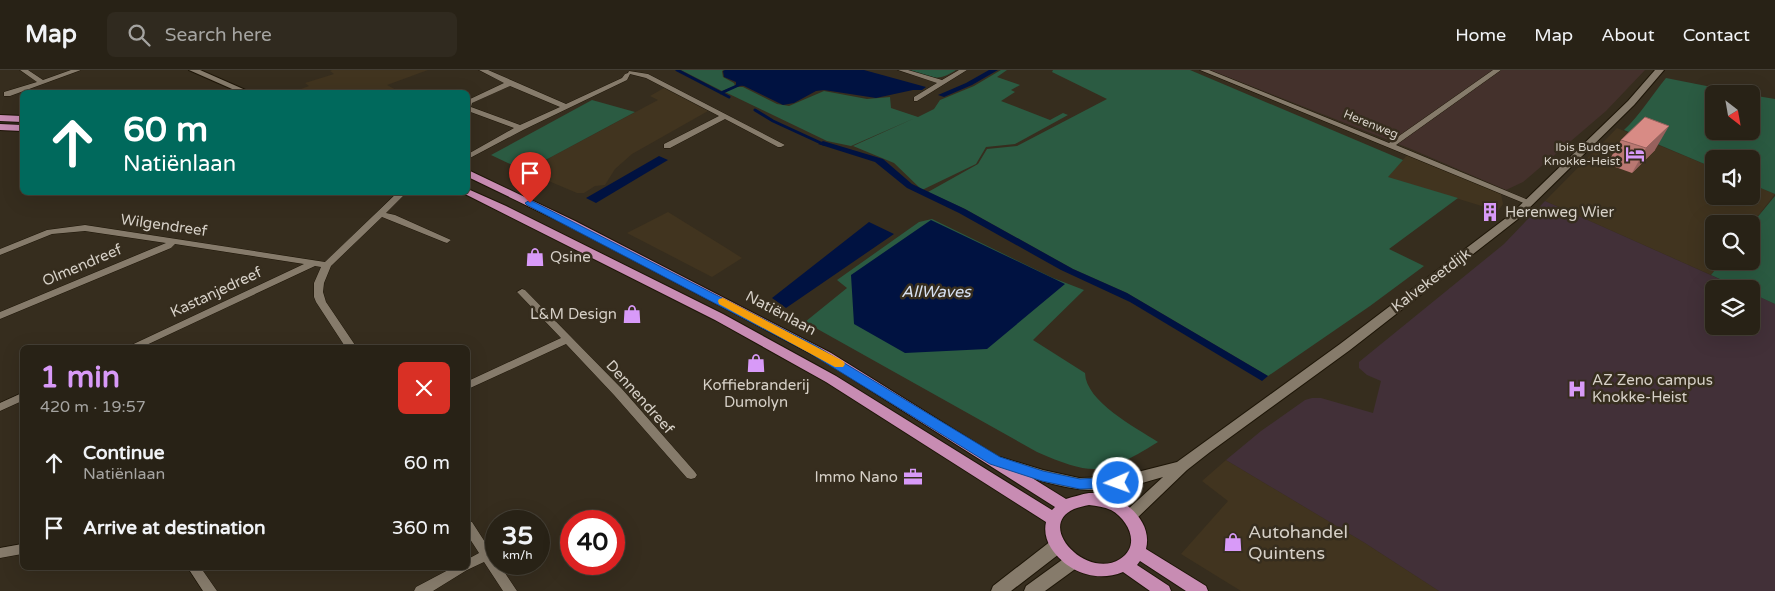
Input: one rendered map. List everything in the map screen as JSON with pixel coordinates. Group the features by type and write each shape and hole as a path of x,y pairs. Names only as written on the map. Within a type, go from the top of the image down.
{"main road":[{"path":"0,118 20,119"},
{"path":"0,127 20,128"},
{"name":"Natiënlaan","path":"470,174 571,223 784,334 854,373 995,460 1065,506"},
{"path":"470,194 510,212 710,313 831,379 1054,519"},
{"path":"1080,500 1098,500 1115,506 1130,516 1135,522 1140,537 1138,552 1125,565 1115,569 1099,570 1082,567 1072,562 1056,546 1052,532 1054,519 1065,506 1080,500"},
{"path":"1138,552 1200,591"},
{"path":"1125,565 1163,591"}],"street":[{"path":"23,70 42,82"},
{"path":"7,94 78,70"},
{"path":"193,70 241,90"},
{"path":"482,70 566,105"},
{"path":"900,70 943,83"},
{"path":"917,99 964,70"},
{"name":"Herenweg","path":"1203,70 1391,144 1529,202"},
{"path":"1391,144 1498,70"},
{"name":"Kalvekeetdijk","path":"1130,516 1182,466 1346,347 1514,217 1630,103 1660,70"},
{"path":"470,156 566,105 575,104 625,79 629,72 648,76 781,145"},
{"path":"470,102 510,83"},
{"path":"470,108 520,128"},
{"path":"667,146 725,116"},
{"path":"350,345 318,295 319,279 328,265 400,195"},
{"path":"379,214 392,217 447,240"},
{"name":"Wilgendreef","path":"0,252 50,232 85,228 174,240 328,265"},
{"name":"Olmendreef","path":"0,316 168,246 174,240"},
{"name":"Kastanjedreef","path":"137,345 315,263"},
{"name":"Dennendreef","path":"522,292 566,340 618,392 690,475"},
{"path":"470,384 566,340"},
{"path":"0,407 20,398"},
{"name":"Kalvekeetdijk","path":"995,460 1042,476 1080,484 1118,483 1182,466"},
{"path":"470,529 485,553"},
{"path":"998,591 1056,546"},
{"path":"0,553 20,549"},
{"path":"470,563 485,556"},
{"path":"1032,591 1072,562"},
{"path":"195,570 210,591"},
{"path":"421,591 458,570"},
{"path":"499,575 510,591"}],"shaded area":[{"path":"428,70 387,85 396,90 298,90 309,86 305,83 334,74 330,71"},
{"path":"1210,70 1645,70 1606,111 1523,182 1506,190 1411,149"},
{"path":"664,88 708,111 632,154 615,169 605,185 595,186 584,193 577,193 525,171 658,100 650,96"},
{"path":"1617,128 1705,164 1705,205 1760,205 1760,188 1775,194 1759,215 1705,215 1705,270 1715,270 1711,275 1545,201"},
{"path":"1408,154 1501,194 1503,204 1498,211 1387,177"},
{"name":"AZ Zeno campus Knokke-Heist","path":"1545,201 1722,280 1705,280 1705,335 1760,335 1760,297 1775,304 1775,591 1439,591 1365,543 1226,460 1261,431 1305,400 1321,398 1373,413 1381,381 1367,375 1359,368 1359,362 1504,244"},
{"path":"668,212 742,258 712,277 627,233"},
{"path":"1226,460 1365,543 1439,591 1241,591 1181,554 1228,501 1202,481"}],"green space":[{"path":"681,70 724,70 722,71 723,77 734,83 735,86 722,91"},
{"path":"909,70 956,70 938,78 933,78"},
{"path":"1001,70 1007,70 997,77 1020,85 1011,90 1015,92 1001,101 1050,120 1063,113 1068,115 1015,144 986,147 976,164 922,190 894,163 853,146 915,118 851,146 827,141 725,92 736,87 743,87 777,104 789,106 824,91 867,99 890,97 891,108 918,117 934,109 940,100 974,86"},
{"path":"1053,70 1190,70 1403,160 1388,177 1458,198 1389,249 1424,266 1370,306 1268,376 1127,293 1073,269 965,209 928,192 978,164 987,149 1017,146 1107,99 1052,72"},
{"path":"1666,78 1705,86 1705,140 1760,140 1760,96 1775,99 1775,194 1760,188 1760,150 1705,150 1705,164 1624,130"},
{"path":"592,100 635,112 525,171 491,155"},
{"path":"1775,196 1775,304 1760,297 1760,280 1722,280 1711,275 1715,270 1760,270 1759,215"},
{"path":"932,219 1053,278 1084,290 1033,340 1085,373 1087,384 1102,404 1158,442 1140,453 1111,466 1087,469 1073,466 1037,452 805,322 847,288 837,280 919,222"}],"water":[{"path":"864,70 926,87 922,90 913,90 876,98 824,90 816,91 794,103 783,105 744,86 736,85 736,82 724,77 723,71"},
{"path":"989,70 998,70 972,85 944,97 938,95 966,83"},
{"path":"823,141 883,159 912,184 965,209 1073,269 1127,293 1268,376 1262,381 1130,302 1061,270 959,213 907,188 875,162 818,144"},
{"path":"659,156 668,160 596,203 586,198"},
{"name":"AllWaves","path":"931,220 1065,284 987,349 905,353 854,324 851,275"},
{"path":"869,222 894,234 786,308 772,298"}],"building":[{"path":"1645,117 1669,126 1646,148 1621,140"}],"waterway":[{"path":"677,70 721,93"},
{"path":"721,93 741,84"},
{"path":"721,93 729,97"},
{"path":"755,110 773,121 823,144"}],"slow traffic":[{"path":"723,301 839,364"}],"place":[{"name":"Ibis Budget Knokke-Heist","path":"1635,154"},
{"name":"Herenweg Wier","path":"1490,212"},
{"name":"Qsine","path":"535,257"},
{"name":"L&M Design","path":"632,314"},
{"name":"Koffiebranderij Dumolyn","path":"756,363"},
{"name":"AZ Zeno campus Knokke-Heist","path":"1577,389"},
{"name":"Immo Nano","path":"913,477"},
{"name":"Autohandel Quintens","path":"1233,542"}],"route":[{"path":"530,203 812,349 995,460 1042,476 1080,484 1118,483"}]}
